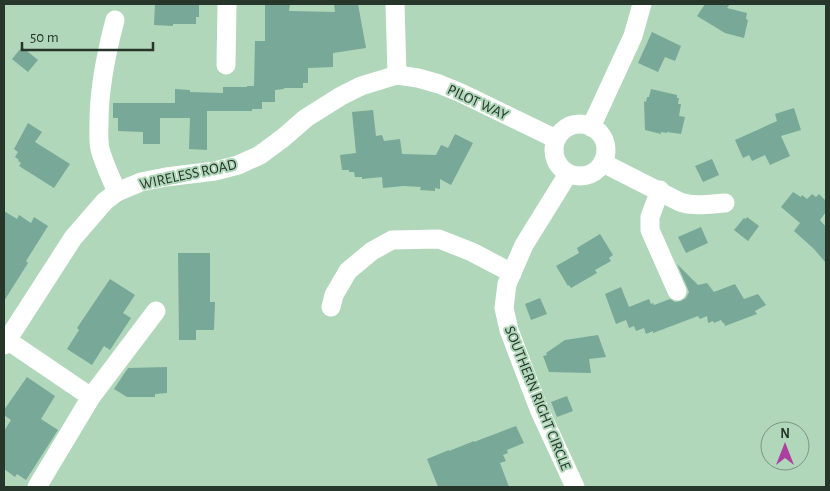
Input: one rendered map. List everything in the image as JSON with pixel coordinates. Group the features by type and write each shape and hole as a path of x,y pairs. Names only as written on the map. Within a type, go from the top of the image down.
{"street":[{"path":"226,65 227,4"},
{"path":"395,4 397,75"},
{"path":"591,127 633,36 640,17 642,4"},
{"path":"115,20 107,51 100,92 98,137 100,148 117,192"},
{"name":"PILOT WAY","path":"397,75 439,84 556,139"},
{"name":"WIRELESS ROAD","path":"5,342 73,238 117,192 141,182 215,171 238,165 260,155 306,118 341,96 360,86 397,75"},
{"path":"580,124 591,127 600,134 605,143 606,153 603,163 598,170 590,175 578,177 568,174 559,168 554,158 553,148 556,139 562,131 570,126 580,124"},
{"path":"603,163 660,190 680,202 694,205 725,203"},
{"name":"SOUTHERN RIGHT CIRCLE","path":"568,174 524,245 508,284 505,314 509,330 539,409 574,487"},
{"path":"660,190 650,217 650,230 676,291"},
{"path":"331,307 334,295 348,271 372,251 392,240 439,239 472,252 512,273"},
{"path":"37,487 91,397 156,311"},
{"path":"5,342 91,397"}],"building":[{"path":"155,4 199,4 199,17 196,17 196,24 154,25"},
{"path":"265,4 290,4 289,11 335,12 334,4 358,4 366,48 333,53 333,67 308,68 308,83 303,83 303,88 275,90 275,102 262,102 262,109 252,109 252,111 207,111 207,150 189,149 190,118 160,118 160,144 143,144 143,132 118,131 118,118 113,118 113,103 175,103 175,89 190,90 190,92 223,93 223,87 254,86 255,41 265,41"},
{"path":"705,4 730,4 727,8 747,13 746,19 748,20 744,38 725,33 697,16"},
{"path":"652,32 681,46 675,61 665,57 658,72 638,63"},
{"path":"22,47 38,60 28,72 12,59"},
{"path":"651,89 677,95 677,98 679,98 678,104 681,104 679,116 685,117 681,134 661,132 661,134 645,130 644,101 646,102 647,97 649,97"},
{"path":"794,108 801,130 781,136 790,156 770,165 765,155 752,161 749,155 743,158 735,140 777,121 775,114"},
{"path":"373,110 376,136 382,135 384,141 400,139 402,154 436,155 441,145 448,148 455,134 473,143 451,185 440,179 440,189 435,188 435,191 420,190 421,187 383,188 382,177 362,179 362,177 355,177 354,172 342,170 340,155 356,153 352,112"},
{"path":"28,123 42,132 35,142 70,164 54,188 19,166 21,163 15,157 18,152 14,149"},
{"path":"712,159 719,175 703,182 695,166"},
{"path":"793,192 807,199 812,194 816,197 819,194 826,201 826,212 820,220 826,227 826,263 794,231 800,223 781,207"},
{"path":"4,211 17,219 19,215 31,223 34,217 48,226 4,301"},
{"path":"747,217 759,226 748,241 734,230"},
{"path":"701,227 708,243 686,253 678,237"},
{"path":"600,234 613,255 609,258 611,261 595,270 597,273 571,288 556,266 579,253 577,248"},
{"path":"178,253 210,253 210,302 215,302 214,330 196,330 196,340 179,340"},
{"path":"677,264 698,285 707,283 714,292 735,284 744,299 758,294 766,305 755,311 757,314 725,326 721,320 708,323 707,316 700,319 698,316 646,334 644,328 636,331 634,326 629,328 626,320 616,324 605,294 621,287 629,307 649,299 651,304 653,303 654,305 670,299 675,302 686,298 689,292"},
{"path":"110,279 135,295 123,313 131,318 110,350 104,346 92,365 67,349 79,330 77,328"},
{"path":"540,298 547,314 531,320 525,304"},
{"path":"598,335 606,357 589,359 591,373 549,372 543,356 547,355 546,353 565,340"},
{"path":"167,367 167,393 155,394 155,397 127,397 114,389 128,368"},
{"path":"27,377 55,396 41,419 58,430 26,480 17,474 15,477 4,469 4,431 11,420 4,415 4,410"},
{"path":"567,396 573,411 557,417 551,402"},
{"path":"516,426 524,443 507,450 508,453 503,455 506,461 500,463 509,487 438,487 427,459"}]}
